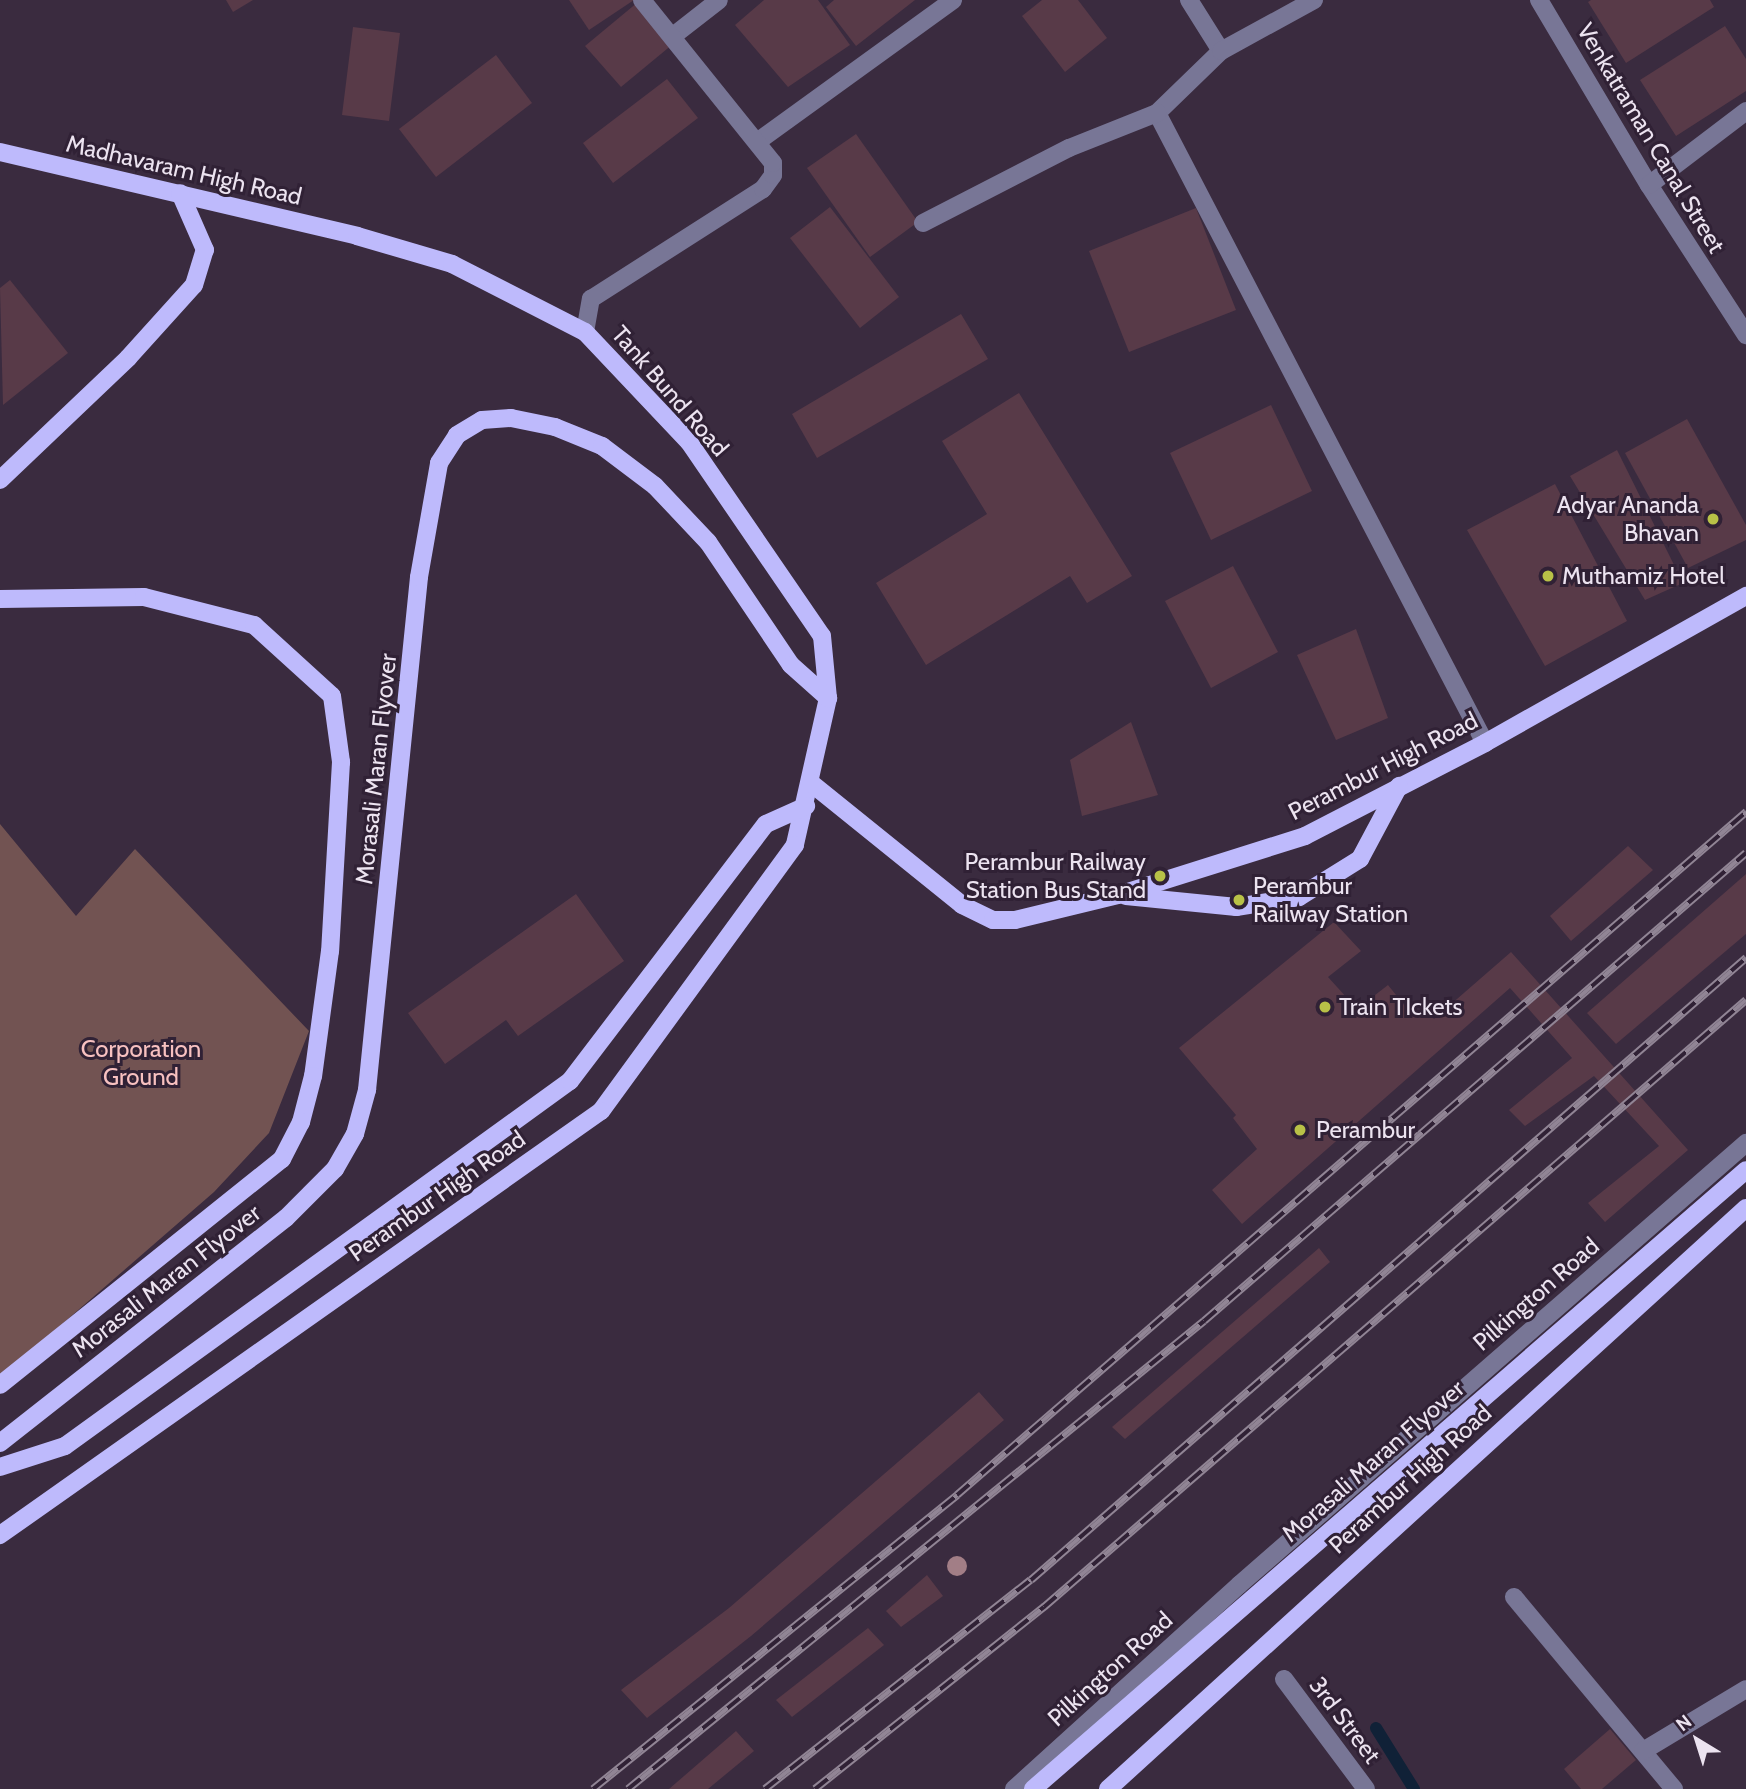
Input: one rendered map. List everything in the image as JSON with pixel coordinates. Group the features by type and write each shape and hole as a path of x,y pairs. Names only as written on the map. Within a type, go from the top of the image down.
{"main road":[{"name":"Madhavaram High Road","path":"0,152 180,192 357,236"},
{"path":"0,480 128,358 194,285 205,250 180,192"},
{"name":"Tank Bund Road","path":"357,236 452,264 585,332 688,442 822,636 828,698 811,783"},
{"name":"Morasali Maran Flyover","path":"0,1443 286,1218 335,1169 348,1146 367,1090 400,763 409,706 419,577 439,463 457,435 482,420 511,418 555,426 602,446 654,486 708,542 791,665 828,698"},
{"name":"Perambur High Road","path":"0,1535 601,1111 795,845 811,783 961,905 993,919 1015,920 1118,895 1305,836 1485,743 1746,596"},
{"name":"Morasali Maran Flyover","path":"0,599 144,597 254,625 332,696 341,762 330,951 313,1076 301,1122 282,1159 0,1385"},
{"path":"1118,895 1236,907 1299,897 1360,859 1399,786"},
{"path":"0,1468 65,1446 570,1081 766,824 806,806"},
{"name":"Morasali Maran Flyover","path":"1033,1789 1746,1170"},
{"name":"Perambur High Road","path":"1108,1789 1746,1208"}],"street":[{"path":"585,332 591,299 610,284 763,189 773,175 773,163 642,0"},
{"path":"673,36 719,0"},
{"path":"757,142 953,0"},
{"path":"923,223 1069,148 1157,113 1221,51 1314,0"},
{"name":"Venkatraman Canal Street","path":"1539,0 1649,185 1746,335"},
{"path":"1191,3 1221,51"},
{"path":"1649,185 1746,111"},
{"path":"1157,113 1485,743"},
{"name":"Pilkington Road","path":"1014,1789 1239,1585 1746,1143"},
{"path":"1514,1597 1674,1789"},
{"name":"3rd Street","path":"1284,1679 1366,1789"},
{"path":"1643,1751 1746,1689"}],"green space":[{"name":"Corporation Ground","path":"0,824 76,916 135,849 309,1031 269,1133 214,1192 0,1378"}],"building":[{"path":"226,0 253,0 233,12"},
{"path":"569,0 634,0 589,30"},
{"path":"764,0 818,0 850,45 788,87 735,25"},
{"path":"834,0 915,0 856,46 826,7"},
{"path":"1042,0 1078,0 1107,38 1065,72 1022,16"},
{"path":"1710,0 1714,7 1626,63 1588,2"},
{"path":"638,2 673,44 621,87 585,46"},
{"path":"1725,26 1746,59 1746,91 1676,136 1640,80"},
{"path":"353,27 400,33 389,121 342,115"},
{"path":"496,55 532,103 436,177 399,129"},
{"path":"667,79 698,118 613,183 583,143"},
{"path":"856,134 918,222 870,257 807,168"},
{"path":"830,207 899,297 860,328 790,238"},
{"path":"1196,208 1236,310 1129,352 1089,251"},
{"path":"10,280 68,353 3,405 0,288"},
{"path":"961,314 988,359 817,458 792,414"},
{"path":"1019,393 1132,576 1087,603 1070,576 926,665 876,583 987,514 942,441"},
{"path":"1271,405 1312,491 1211,540 1170,453"},
{"path":"1687,419 1746,525 1746,540 1688,568 1625,453"},
{"path":"1617,450 1683,583 1645,600 1570,476"},
{"name":"Muthamiz Hotel","path":"1555,484 1627,621 1545,666 1467,530"},
{"path":"1233,566 1278,652 1211,688 1165,601"},
{"path":"1356,629 1388,718 1336,740 1297,655"},
{"path":"1131,722 1158,795 1082,816 1070,760"},
{"path":"1628,846 1653,870 1571,941 1550,916"},
{"path":"1746,874 1746,934 1616,1044 1587,1013"},
{"path":"576,894 624,961 518,1036 506,1020 445,1064 408,1013"},
{"path":"1334,922 1361,951 1328,977 1357,1009 1388,985 1413,1016 1424,1007 1434,1019 1511,952 1688,1150 1605,1222 1588,1203 1659,1146 1594,1076 1525,1126 1509,1110 1572,1058 1510,988 1242,1224 1212,1190 1257,1149 1233,1118 1236,1115 1179,1048"},
{"path":"1319,1248 1330,1262 1125,1439 1112,1427"},
{"path":"979,1392 1004,1420 751,1636 647,1718 621,1690 729,1608"},
{"path":"927,1575 943,1596 901,1627 886,1611"},
{"path":"868,1628 884,1645 792,1717 776,1700"},
{"path":"1610,1729 1636,1760 1602,1789 1581,1789 1564,1769"},
{"path":"736,1731 754,1751 708,1789 669,1789"}],"waterway":[{"path":"1376,1728 1414,1789"}],"railway":[{"path":"593,1789 957,1495 1746,812"},
{"path":"628,1789 1204,1321 1746,853"},
{"path":"765,1789 1031,1580 1746,958"},
{"path":"815,1789 1044,1607 1746,1000"}],"place":[{"name":"Adyar Ananda Bhavan","path":"1713,519"},
{"name":"Muthamiz Hotel","path":"1548,576"},
{"name":"Perambur Railway Station Bus Stand","path":"1160,876"},
{"name":"Perambur Railway Station","path":"1239,900"},
{"name":"Train TIckets","path":"1325,1007"},
{"name":"Perambur","path":"1300,1130"}]}
